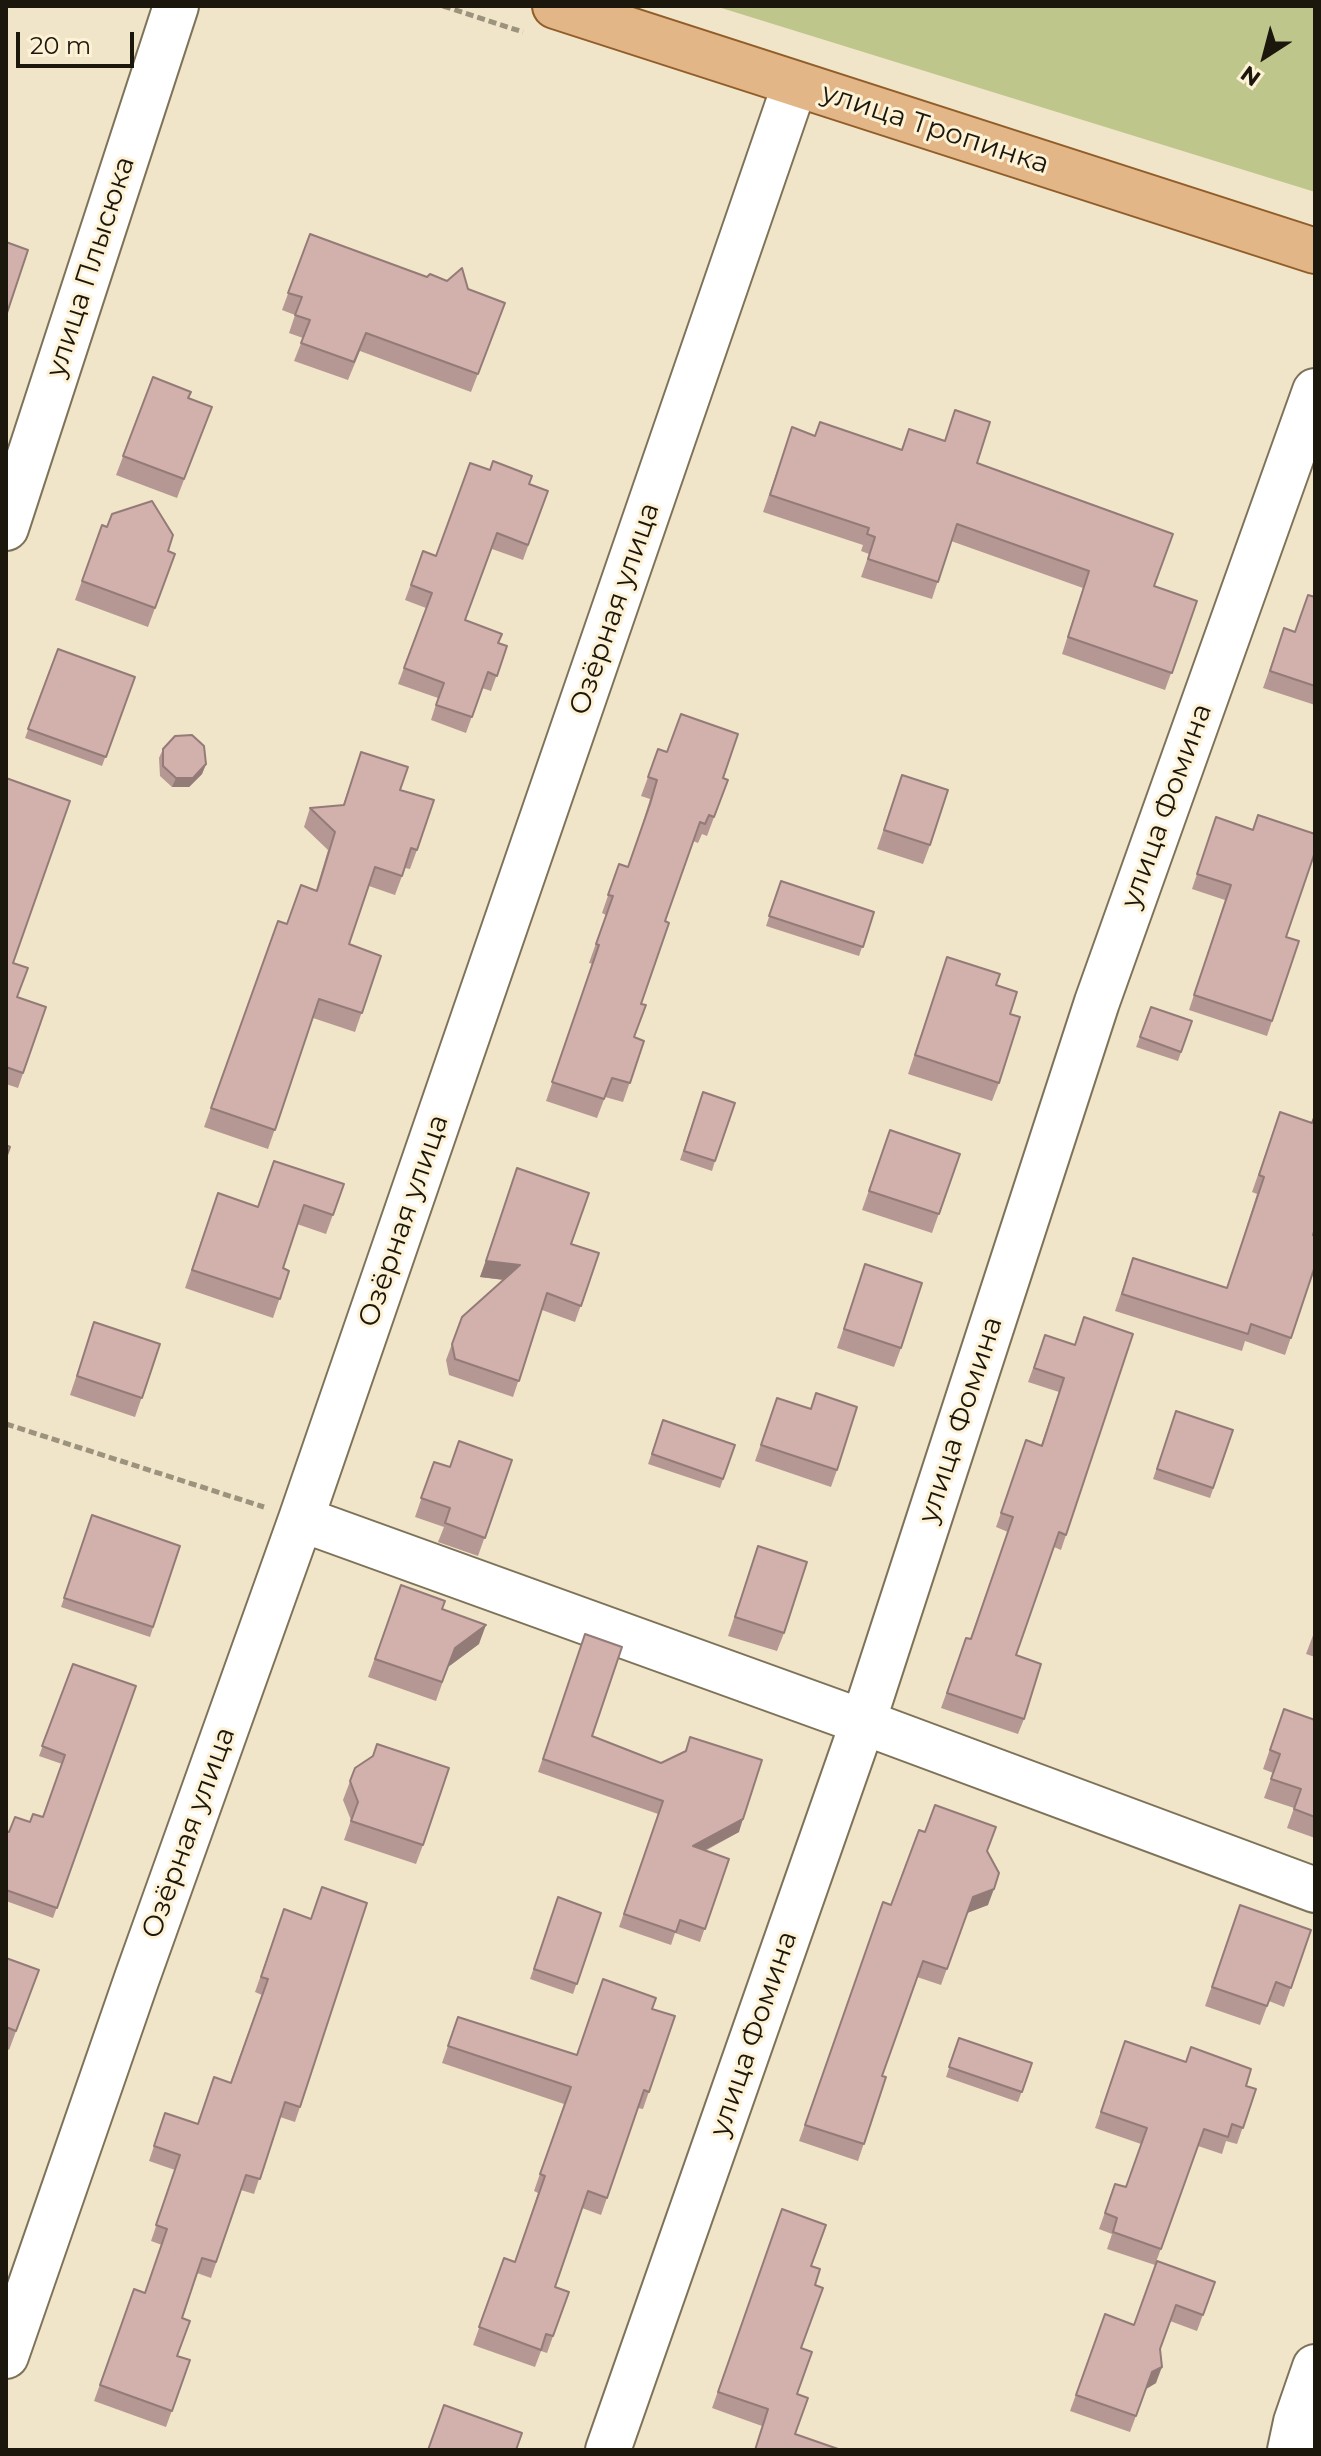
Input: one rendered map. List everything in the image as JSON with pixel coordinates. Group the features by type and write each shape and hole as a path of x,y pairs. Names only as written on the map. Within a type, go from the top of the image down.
{"main road":[{"name":"улица Тропинка","path":"555,6 1315,251"}],"street":[{"name":"улица Плысюка","path":"6,528 176,6"},
{"name":"Озёрная улица","path":"6,2356 301,1519 795,84"},
{"name":"улица Фомина","path":"608,2450 863,1722 1097,1002 1315,391"},
{"path":"301,1519 863,1722 1315,1890"},
{"path":"1290,2450 1315,2367"}],"path":[{"path":"6,1424 301,1519"}],"green space":[{"path":"715,6 1315,6 1315,192"}],"building":[{"path":"310,234 427,277 430,274 447,281 462,268 468,289 505,303 478,374 366,333 354,362 301,343 310,320 295,315 302,297 288,293"},
{"path":"6,242 28,250 6,316"},
{"path":"153,377 191,392 188,398 212,407 184,479 123,456"},
{"path":"955,410 990,422 977,463 1173,534 1154,586 1197,601 1172,673 1068,637 1089,571 957,524 938,582 868,559 875,537 867,534 869,528 770,495 792,427 815,436 820,422 902,450 909,429 945,441"},
{"path":"493,461 532,476 529,484 548,491 528,545 497,533 465,620 502,634 498,643 507,646 497,676 488,672 472,717 436,705 444,683 404,668 432,593 411,585 423,551 436,556 470,463 490,470"},
{"path":"152,501 173,535 168,551 175,554 155,608 82,581 102,525 107,527 112,514"},
{"path":"1308,595 1315,597 1315,686 1270,671 1284,628 1295,632"},
{"path":"58,649 135,677 106,757 28,729"},
{"path":"681,714 738,734 723,778 728,780 714,817 709,815 705,824 700,822 665,921 669,923 641,1004 646,1005 634,1037 644,1041 630,1083 612,1078 604,1099 552,1082 599,945 596,944 613,896 608,895 619,864 628,867 650,804 657,780 648,777 658,749 667,752"},
{"path":"192,735 204,746 206,764 193,778 176,778 163,766 163,749 175,736"},
{"path":"361,752 408,767 400,790 434,800 417,850 411,848 402,876 375,867 349,944 381,956 362,1013 319,999 275,1130 211,1108 278,921 287,924 301,885 317,891 335,832 310,808 344,805"},
{"path":"902,775 948,790 930,845 884,830"},
{"path":"6,778 70,801 13,963 28,968 17,997 46,1007 23,1073 6,1067"},
{"path":"1258,815 1315,834 1315,852 1286,937 1299,941 1272,1021 1194,995 1231,885 1197,874 1216,817 1253,830"},
{"path":"781,881 874,912 863,947 769,916"},
{"path":"947,957 1000,974 996,985 1017,992 1010,1014 1020,1017 999,1083 915,1055"},
{"path":"1151,1007 1192,1021 1181,1052 1140,1037"},
{"path":"703,1092 735,1103 715,1161 684,1151"},
{"path":"1280,1112 1312,1123 1315,1115 1315,1266 1291,1338 1251,1324 1248,1334 1122,1294 1133,1258 1227,1288 1264,1177 1259,1175"},
{"path":"890,1130 960,1154 939,1214 869,1191"},
{"path":"274,1161 344,1184 333,1215 304,1205 283,1268 289,1271 280,1299 192,1270 218,1193 258,1207"},
{"path":"517,1168 589,1193 571,1244 599,1253 581,1306 547,1293 519,1381 455,1359 452,1344 462,1317 520,1265 486,1261"},
{"path":"865,1264 922,1283 901,1348 844,1329"},
{"path":"1084,1317 1133,1334 1066,1535 1059,1532 1016,1655 1041,1664 1024,1719 947,1693 966,1638 971,1639 1013,1517 1001,1513 1026,1440 1042,1446 1064,1378 1034,1368 1045,1335 1075,1345"},
{"path":"94,1322 160,1344 142,1398 77,1376"},
{"path":"816,1393 857,1407 837,1470 761,1445 777,1398 811,1409"},
{"path":"1176,1411 1233,1430 1213,1488 1157,1469"},
{"path":"663,1420 735,1445 723,1479 652,1454"},
{"path":"459,1441 512,1460 485,1538 445,1523 450,1508 421,1498 434,1462 450,1467"},
{"path":"92,1515 180,1546 153,1627 64,1598"},
{"path":"758,1546 807,1562 784,1633 735,1617"},
{"path":"401,1585 445,1601 442,1609 486,1625 455,1648 442,1682 375,1659"},
{"path":"585,1634 622,1647 592,1736 661,1763 686,1751 690,1737 762,1760 743,1819 693,1846 729,1859 705,1929 680,1920 676,1932 624,1914 663,1801 543,1759"},
{"path":"73,1664 136,1686 57,1908 6,1890 6,1831 9,1832 15,1817 30,1822 33,1814 43,1817 65,1755 42,1746"},
{"path":"1284,1709 1315,1720 1315,1817 1294,1809 1301,1789 1271,1779 1280,1754 1270,1750"},
{"path":"377,1744 449,1768 423,1845 351,1821 358,1802 350,1781 355,1768 373,1756"},
{"path":"935,1805 996,1827 987,1851 999,1873 994,1889 973,1897 947,1969 923,1961 882,2076 886,2077 864,2144 805,2125 883,1902 891,1905 919,1830 925,1832"},
{"path":"322,1887 367,1903 300,2107 285,2102 260,2179 246,2175 216,2262 202,2258 182,2318 190,2321 177,2356 190,2360 172,2411 100,2385 134,2289 145,2293 167,2229 156,2225 180,2155 154,2146 165,2113 198,2124 214,2077 231,2083 268,1979 261,1977 284,1909 311,1919"},
{"path":"558,1897 601,1913 577,1984 534,1969"},
{"path":"1240,1905 1311,1930 1291,1988 1276,1982 1267,2006 1212,1987"},
{"path":"6,1958 39,1970 16,2031 6,2027"},
{"path":"603,1979 656,1998 652,2009 675,2016 649,2092 644,2090 607,2198 588,2191 555,2287 569,2292 553,2336 546,2334 541,2350 479,2327 504,2258 515,2262 545,2176 540,2174 571,2087 448,2046 458,2017 577,2055"},
{"path":"959,2038 1032,2063 1022,2092 949,2067"},
{"path":"1125,2041 1186,2062 1191,2047 1251,2069 1246,2086 1256,2089 1243,2128 1232,2124 1228,2137 1204,2129 1161,2249 1113,2232 1117,2218 1105,2213 1115,2184 1126,2187 1147,2128 1101,2112"},
{"path":"782,2209 826,2225 811,2266 820,2269 815,2285 823,2288 801,2348 812,2352 797,2394 808,2398 795,2434 841,2450 755,2450 768,2409 718,2392"},
{"path":"1157,2261 1215,2282 1203,2315 1176,2305 1160,2349 1162,2367 1152,2372 1136,2416 1076,2395 1105,2314 1134,2325"},
{"path":"444,2405 522,2433 516,2450 428,2450"}]}
